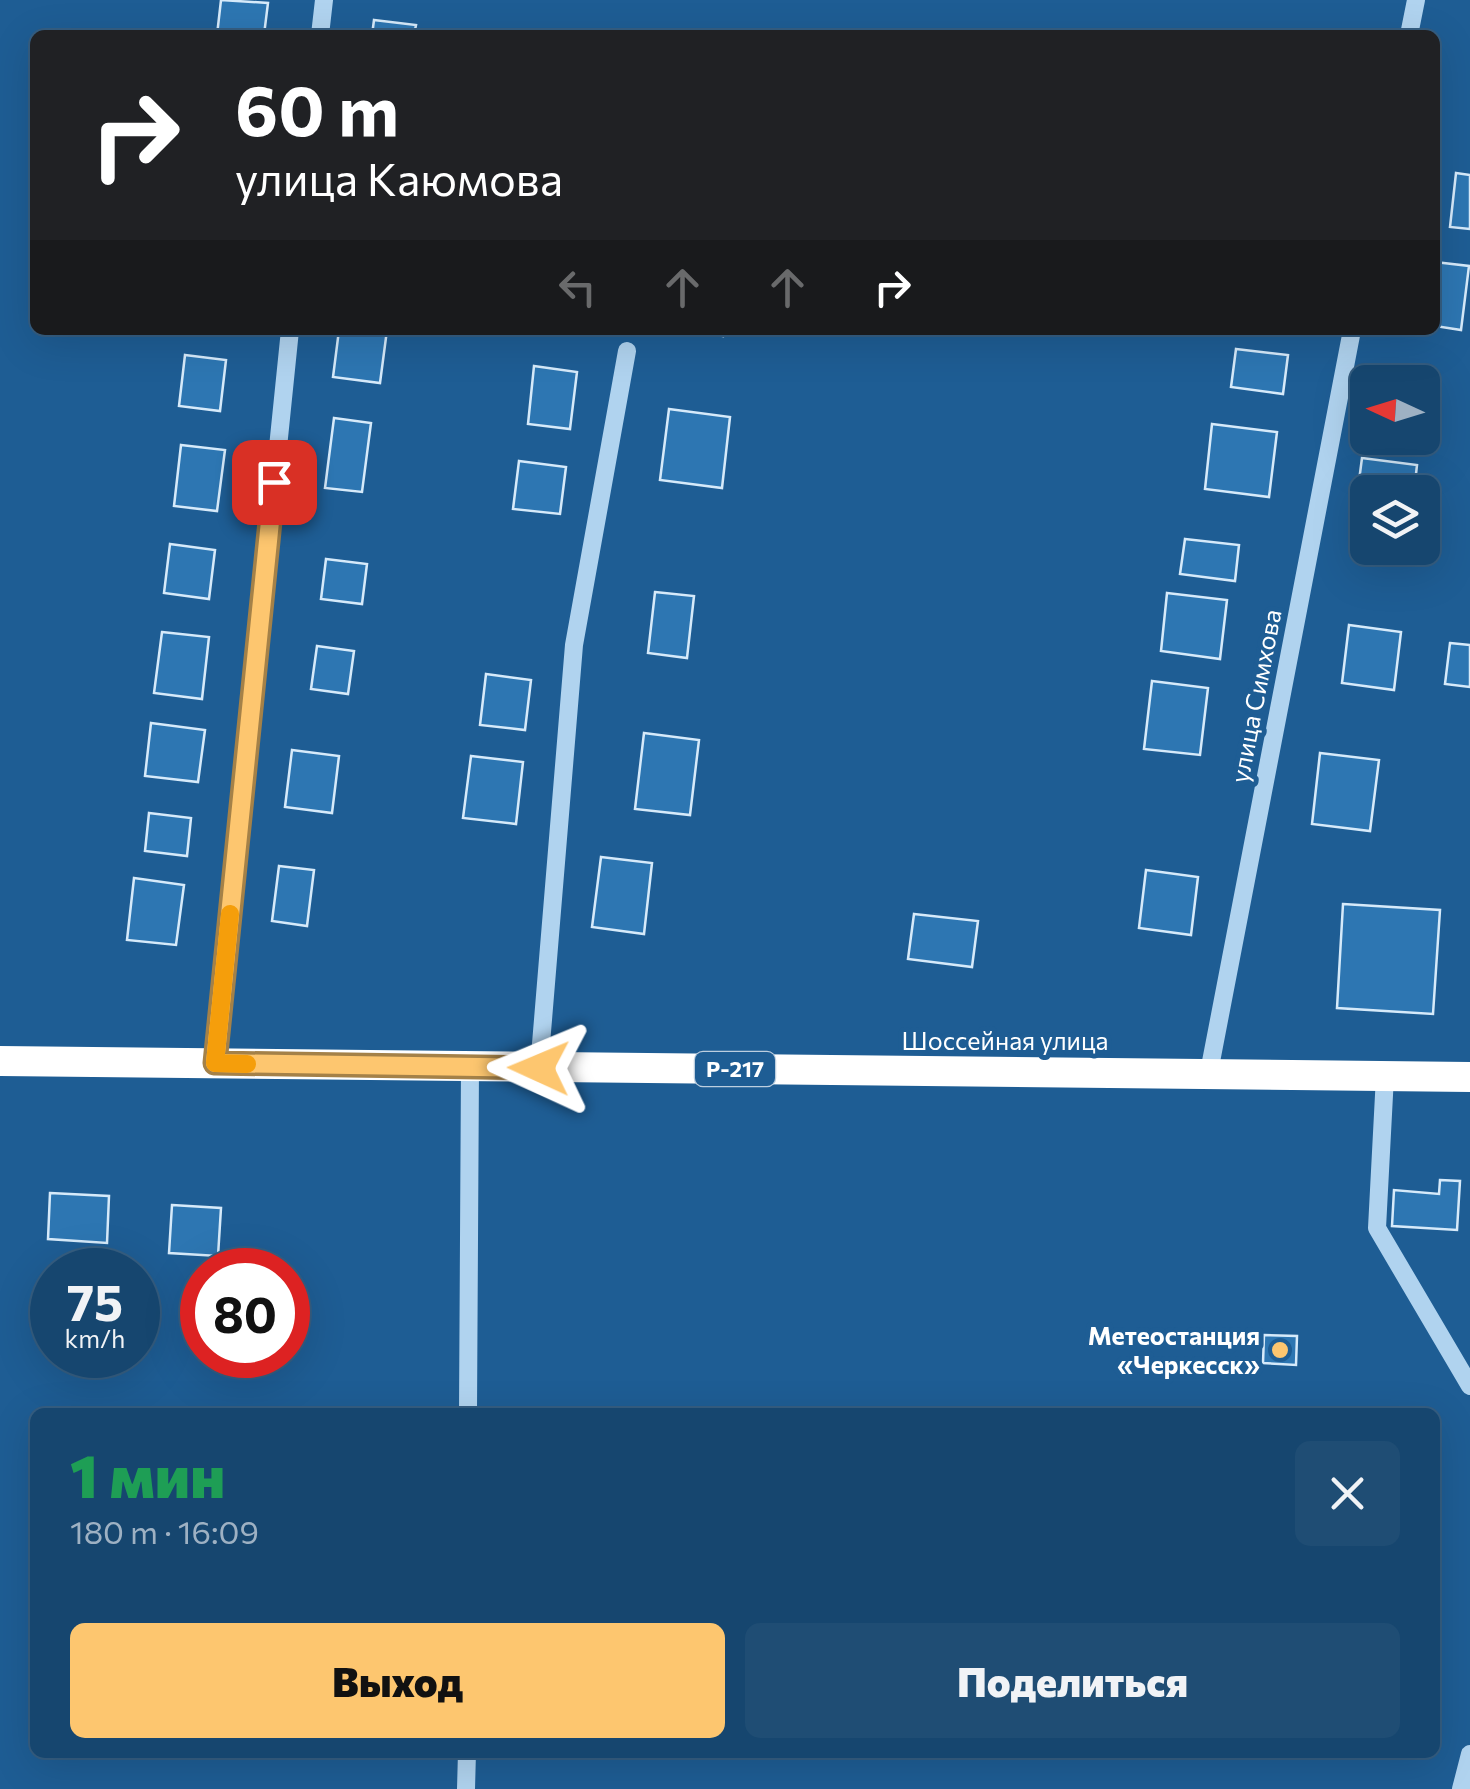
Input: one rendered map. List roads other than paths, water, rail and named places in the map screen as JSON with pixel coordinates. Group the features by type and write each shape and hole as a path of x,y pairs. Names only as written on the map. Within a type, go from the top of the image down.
{"highway":[{"name":"Шоссейная улица","path":"0,1060 1470,1078"}],"street":[{"path":"321,30 324,0"},
{"path":"1410,30 1416,0"},
{"path":"215,1063 289,335"},
{"name":"улица Симхова","path":"1210,1072 1351,335"},
{"path":"539,1068 574,646 627,351"},
{"path":"468,1408 470,1068"},
{"path":"1385,1076 1377,1228 1470,1386"},
{"path":"1461,1789 1470,1754"},
{"path":"466,1758 466,1789"}],"place":[{"name":"Метеостанция «Черкесск»","path":"1280,1350"}]}
